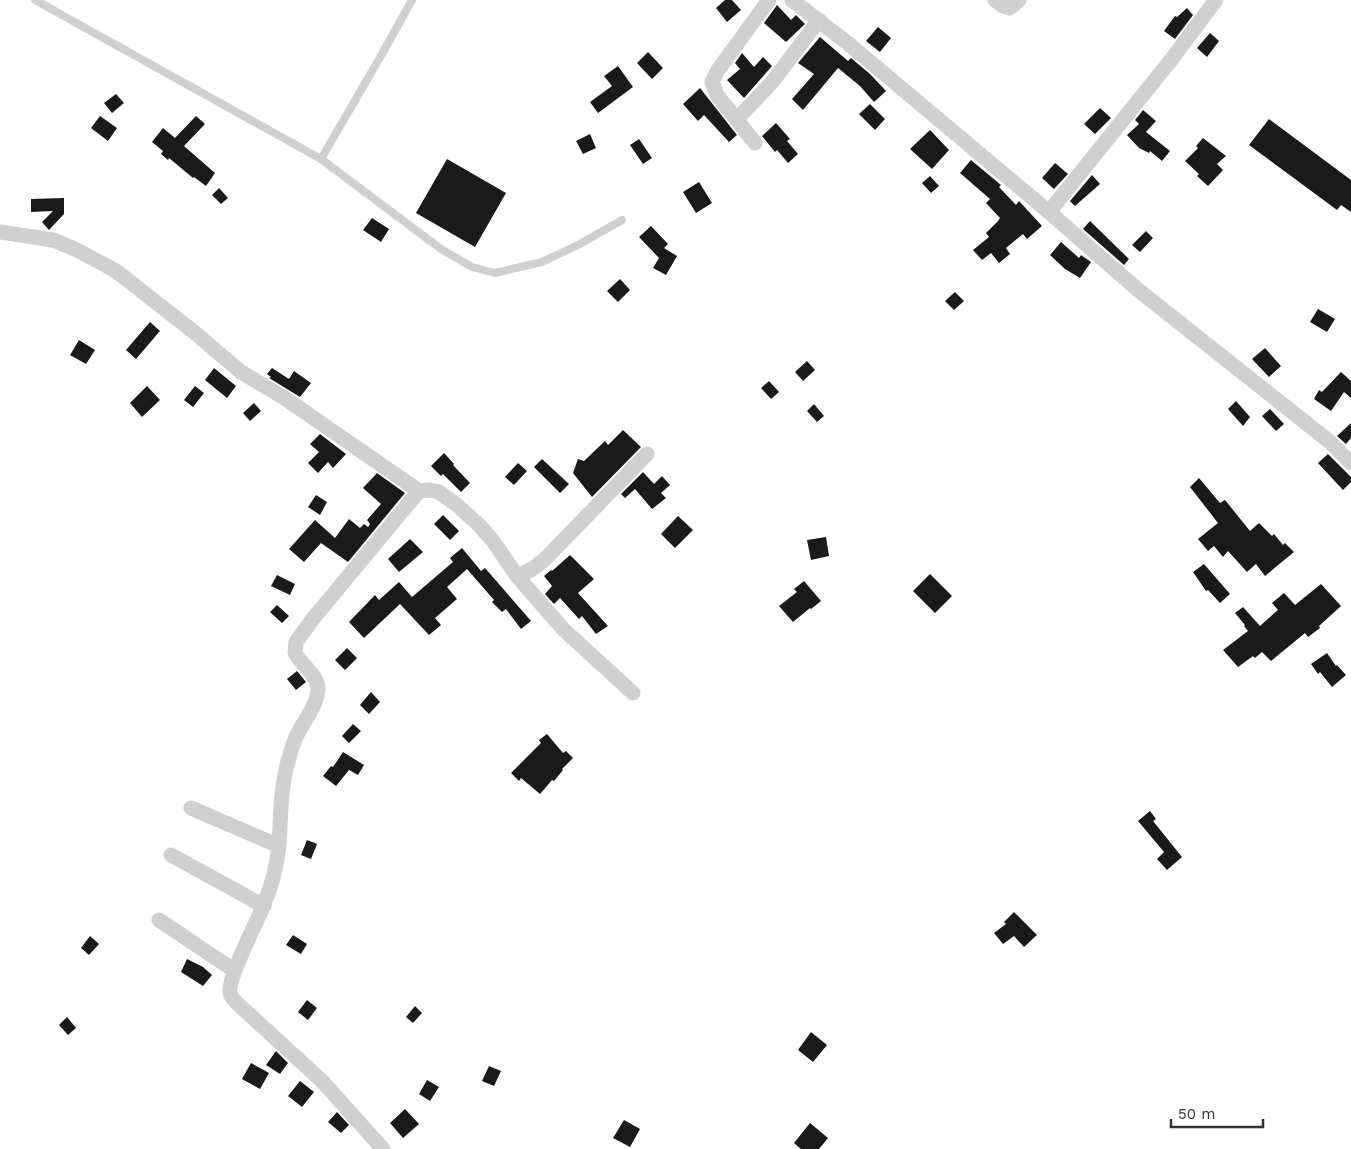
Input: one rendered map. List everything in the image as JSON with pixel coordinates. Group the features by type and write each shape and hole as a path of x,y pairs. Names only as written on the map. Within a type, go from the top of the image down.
{"street":[{"path":"755,143 717,95 713,89 712,82 718,70 770,0"},
{"path":"792,0 819,20 1050,212 1130,283 1330,442 1351,463"},
{"path":"995,0 1003,6 1010,8 1019,0"},
{"path":"1050,212 1165,68 1216,0"},
{"path":"737,119 773,81 819,20"},
{"path":"0,232 53,240 77,250 116,272 194,332 241,372 286,399 419,491 430,490 439,492 457,505 493,541 517,576 563,629 632,693"},
{"path":"517,576 531,570 544,560 647,454"},
{"path":"382,1149 322,1081 235,1001 230,992 235,971 264,906 274,876 279,846 283,779 289,756 318,690 314,677 295,653 296,642 419,491"},
{"path":"192,808 279,846"},
{"path":"171,855 264,906"},
{"path":"159,920 235,971"}],"lane":[{"path":"35,0 321,159 441,249 472,267 495,273 542,262 580,244 622,220"},
{"path":"321,159 412,0"}],"building":[{"path":"725,0 732,0 741,10 727,22 716,8"},
{"path":"777,5 791,20 796,15 805,24 786,42 764,23"},
{"path":"1187,8 1193,15 1175,39 1164,31 1175,16 1177,17"},
{"path":"878,27 891,38 880,52 866,41"},
{"path":"1210,33 1219,41 1207,57 1197,48"},
{"path":"820,37 848,61 851,58 886,91 874,102 860,86 838,68 803,110 792,99 814,74 798,63"},
{"path":"648,52 663,68 652,79 637,63"},
{"path":"742,53 754,67 763,57 772,66 744,98 727,80 740,69 735,63"},
{"path":"618,66 633,87 598,113 590,102 612,86 604,76"},
{"path":"700,88 737,135 729,142 704,115 698,121 683,104"},
{"path":"116,94 124,103 112,113 104,103"},
{"path":"870,104 885,119 875,130 859,114"},
{"path":"1100,108 1111,118 1095,134 1084,124"},
{"path":"1143,110 1156,121 1146,132 1170,151 1162,161 1150,151 1149,153 1139,148 1127,135 1139,124 1135,120"},
{"path":"100,116 117,128 108,141 91,128"},
{"path":"196,116 205,124 184,146 215,173 206,186 169,158 168,160 161,154 163,151 152,142 163,128 175,138"},
{"path":"1269,119 1351,180 1351,212 1341,205 1337,210 1249,145"},
{"path":"776,123 790,139 787,141 798,154 788,163 777,150 775,152 762,136"},
{"path":"930,130 949,150 932,169 910,149"},
{"path":"590,134 596,148 583,154 576,141"},
{"path":"1203,138 1226,156 1217,164 1223,170 1208,186 1197,176 1199,174 1185,161 1198,148 1196,146"},
{"path":"639,139 652,158 643,164 630,145"},
{"path":"447,159 506,193 475,247 416,213"},
{"path":"971,160 1001,185 999,187 1016,205 1019,201 1042,226 1027,239 1023,234 1006,248 1010,254 999,263 991,253 982,260 973,250 989,237 986,233 1000,218 986,203 990,199 960,173"},
{"path":"1055,163 1068,174 1054,189 1042,178"},
{"path":"1092,175 1100,184 1075,206 1070,201"},
{"path":"930,176 939,186 931,193 922,183"},
{"path":"699,182 712,203 696,213 683,192"},
{"path":"219,188 228,198 221,204 212,195"},
{"path":"64,198 64,214 49,230 42,222 53,211 31,212 31,199"},
{"path":"372,218 389,229 381,242 363,230"},
{"path":"1090,221 1129,259 1124,265 1083,229"},
{"path":"651,226 668,244 664,248 677,256 666,275 653,268 659,258 639,237"},
{"path":"1146,231 1153,238 1140,252 1132,245"},
{"path":"1061,242 1079,258 1081,255 1091,262 1080,278 1065,269 1050,255"},
{"path":"620,279 630,290 618,302 607,291"},
{"path":"955,292 964,301 954,310 945,301"},
{"path":"1318,309 1335,319 1327,332 1310,322"},
{"path":"150,322 160,331 136,359 126,350"},
{"path":"79,340 95,350 86,364 70,355"},
{"path":"1265,348 1281,366 1269,377 1252,359"},
{"path":"807,361 815,370 803,381 795,372"},
{"path":"214,368 236,386 227,398 205,380"},
{"path":"272,368 289,379 294,371 311,383 300,397 269,378 271,377 267,374"},
{"path":"1341,372 1351,381 1351,398 1344,392 1331,411 1314,399 1319,390 1322,392"},
{"path":"769,381 779,392 771,399 761,388"},
{"path":"147,386 160,400 142,417 130,403"},
{"path":"195,386 204,393 193,407 184,400"},
{"path":"1236,401 1250,417 1243,426 1228,409"},
{"path":"254,403 261,411 250,421 243,413"},
{"path":"814,404 824,416 817,422 807,411"},
{"path":"1270,409 1284,424 1276,431 1262,416"},
{"path":"1351,423 1351,438 1346,444 1337,436"},
{"path":"623,430 641,447 592,497 573,473 578,459 584,461 605,441 608,445"},
{"path":"320,434 346,454 333,468 328,462 318,473 308,463 319,452 310,444"},
{"path":"444,453 470,483 461,492 443,474 441,476 431,466"},
{"path":"1328,454 1351,477 1351,482 1343,490 1318,463"},
{"path":"542,459 569,484 560,493 534,467"},
{"path":"518,463 527,471 514,485 505,477"},
{"path":"643,472 654,484 662,476 670,485 661,493 666,498 652,509 635,489 625,498 621,494"},
{"path":"377,473 405,493 348,562 321,543 304,562 289,549 315,520 335,538 349,519 360,528 364,524 368,527 370,524 367,520 381,504 363,488"},
{"path":"1199,478 1220,503 1225,500 1250,531 1259,523 1272,536 1274,534 1283,545 1285,543 1294,552 1265,576 1256,564 1247,572 1228,551 1223,557 1214,546 1208,551 1198,539 1218,523 1190,487"},
{"path":"316,495 327,502 320,515 308,507"},
{"path":"443,515 459,531 450,540 434,524"},
{"path":"678,516 693,530 675,548 661,534"},
{"path":"826,537 829,556 811,560 807,540"},
{"path":"410,539 423,552 399,572 388,559"},
{"path":"462,548 481,571 485,568 531,621 521,629 506,609 502,612 492,602 494,600 467,569 447,587 457,599 435,618 441,625 429,635 400,604 364,638 349,622 375,595 379,600 399,582 412,597 453,562 450,558"},
{"path":"570,555 594,579 578,593 608,626 596,634 582,616 579,619 560,598 554,604 545,594 552,586 544,576"},
{"path":"1204,564 1230,594 1220,603 1208,590 1206,591 1193,572"},
{"path":"930,574 952,596 935,613 913,591"},
{"path":"277,575 295,584 290,595 271,586"},
{"path":"804,581 821,601 793,622 779,606 797,592 794,589"},
{"path":"1321,584 1341,606 1319,626 1320,628 1308,637 1305,633 1271,661 1262,652 1238,667 1223,650 1248,631 1235,613 1243,607 1260,626 1278,610 1272,603 1284,593 1295,605"},
{"path":"277,605 289,616 282,623 270,612"},
{"path":"347,648 357,658 345,670 335,660"},
{"path":"1327,653 1336,666 1346,675 1332,687 1320,672 1318,674 1311,664"},
{"path":"297,671 306,682 296,690 287,679"},
{"path":"371,692 380,702 369,714 360,705"},
{"path":"353,724 361,731 349,743 342,736"},
{"path":"547,734 563,753 566,751 573,758 554,781 552,780 540,794 521,778 519,781 511,773 541,743 539,740"},
{"path":"343,752 364,765 358,775 349,770 336,786 323,776 331,766 333,767"},
{"path":"1150,811 1156,819 1153,821 1182,857 1167,870 1157,859 1164,852 1138,821"},
{"path":"307,840 317,844 311,859 301,855"},
{"path":"1014,912 1037,935 1024,947 1014,936 1003,944 994,933 1006,924 1004,922"},
{"path":"293,935 307,944 301,954 286,945"},
{"path":"90,936 99,944 89,955 81,948"},
{"path":"187,959 203,967 212,975 203,986 181,972"},
{"path":"307,1000 317,1008 308,1020 298,1012"},
{"path":"415,1006 422,1013 413,1023 406,1017"},
{"path":"67,1017 76,1028 68,1035 59,1025"},
{"path":"811,1032 827,1045 813,1062 798,1050"},
{"path":"276,1051 288,1063 280,1074 266,1065"},
{"path":"251,1063 269,1073 260,1089 242,1079"},
{"path":"489,1066 501,1071 494,1086 482,1081"},
{"path":"427,1080 439,1087 430,1101 419,1094"},
{"path":"300,1081 314,1092 302,1107 288,1096"},
{"path":"405,1109 419,1124 403,1138 390,1123"},
{"path":"337,1112 349,1125 341,1133 328,1122"},
{"path":"624,1120 640,1129 630,1147 613,1138"},
{"path":"810,1123 828,1138 819,1149 801,1149 794,1143"}]}
